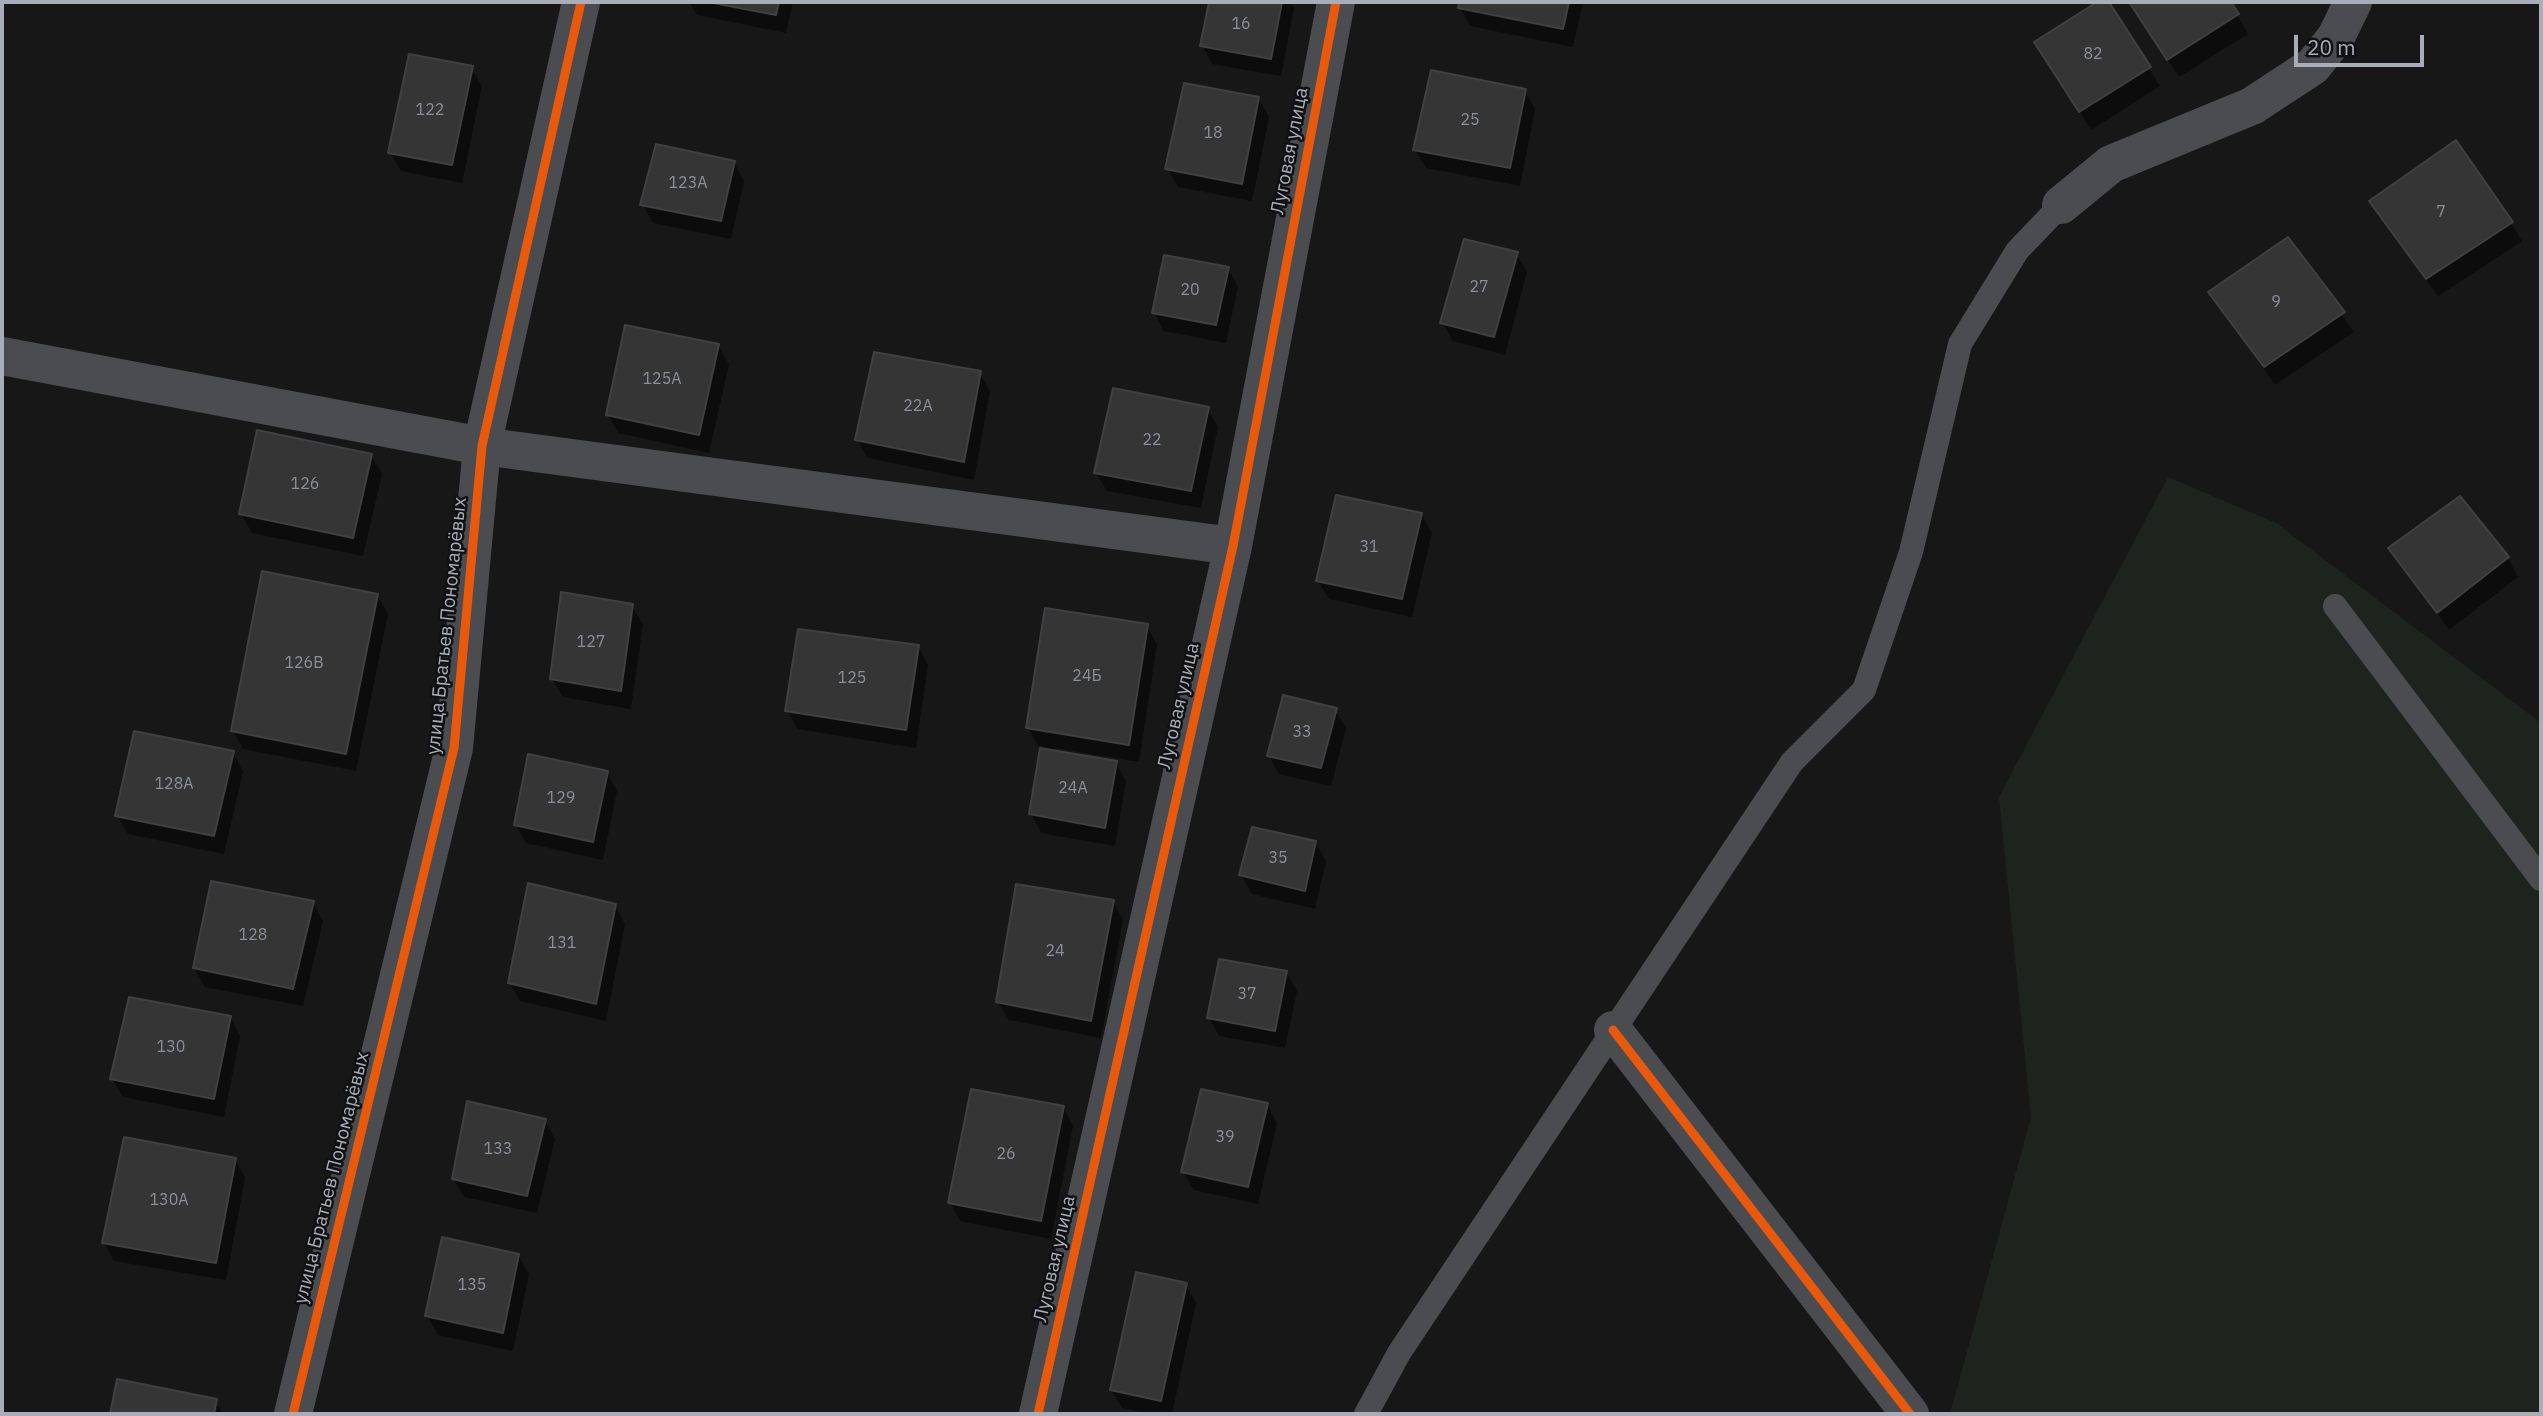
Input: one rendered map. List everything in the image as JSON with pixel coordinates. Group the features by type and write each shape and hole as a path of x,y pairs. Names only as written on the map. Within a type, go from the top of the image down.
{"street":[{"name":"улица Братьев Пономарёвых","path":"293,1414 454,748 482,446 581,2"},
{"name":"Луговая улица","path":"1038,1414 1233,546 1336,2"},
{"path":"2061,205 2111,164 2252,106 2313,66 2336,37 2353,2"},
{"path":"2,356 482,446 1233,546"},
{"path":"1613,1030 1910,1414"}],"lane":[{"path":"1366,1414 1399,1353 1792,762 1864,690 1911,552 1960,344 2017,251 2061,205"},
{"path":"2335,606 2541,879"}],"shaded area":[{"path":"2168,477 2276,523 2541,723 2541,1414 1950,1414 2031,1117 1999,797"}],"building":[{"path":"708,2 779,2 776,15"},
{"path":"1209,2 1282,2 1271,59 1200,46"},
{"path":"1459,2 1569,2 1563,29 1458,8"},
{"path":"2097,2 2109,2 2151,67 2079,112 2034,42"},
{"path":"2129,2 2231,2 2239,14 2167,60"},
{"path":"409,54 473,66 452,165 388,153"},
{"path":"1431,70 1526,89 1510,168 1413,150"},
{"path":"1184,83 1259,97 1242,184 1165,169"},
{"path":"2456,140 2513,222 2426,279 2369,201"},
{"path":"656,144 735,161 721,221 640,205"},
{"path":"2288,237 2345,312 2264,367 2208,292"},
{"path":"1464,239 1518,252 1494,337 1440,323"},
{"path":"1164,255 1229,267 1216,325 1152,313"},
{"path":"625,325 719,344 699,435 606,415"},
{"path":"874,352 981,371 964,462 855,440"},
{"path":"1113,388 1209,407 1191,491 1094,473"},
{"path":"257,430 372,454 353,538 239,514"},
{"path":"1336,495 1422,513 1402,599 1316,581"},
{"path":"2460,496 2509,557 2437,613 2388,548"},
{"path":"262,571 378,594 346,754 231,731"},
{"path":"561,592 633,604 621,691 550,679"},
{"path":"1045,608 1148,624 1129,745 1026,728"},
{"path":"798,629 919,645 906,730 785,711"},
{"path":"1283,695 1337,708 1321,768 1267,756"},
{"path":"134,731 234,751 214,836 115,816"},
{"path":"1040,748 1117,761 1105,828 1029,814"},
{"path":"528,754 608,771 593,842 514,825"},
{"path":"1252,827 1316,841 1305,891 1239,875"},
{"path":"211,881 314,901 293,989 193,968"},
{"path":"528,883 616,904 596,1004 508,983"},
{"path":"1016,884 1114,900 1091,1021 996,1002"},
{"path":"1219,959 1287,971 1275,1031 1207,1018"},
{"path":"129,997 231,1016 214,1099 110,1079"},
{"path":"971,1089 1064,1106 1041,1221 948,1203"},
{"path":"1201,1089 1268,1103 1248,1187 1181,1172"},
{"path":"467,1101 546,1119 527,1196 452,1179"},
{"path":"124,1137 236,1158 216,1263 102,1243"},
{"path":"442,1237 519,1254 503,1333 425,1316"},
{"path":"1136,1272 1187,1283 1161,1401 1110,1390"},
{"path":"117,1379 217,1399 214,1414 110,1414"}],"cycle path":[{"path":"293,1414 454,748 482,446 581,2"},
{"path":"1038,1414 1233,546 1336,2"},
{"path":"1613,1030 1910,1414"}]}
